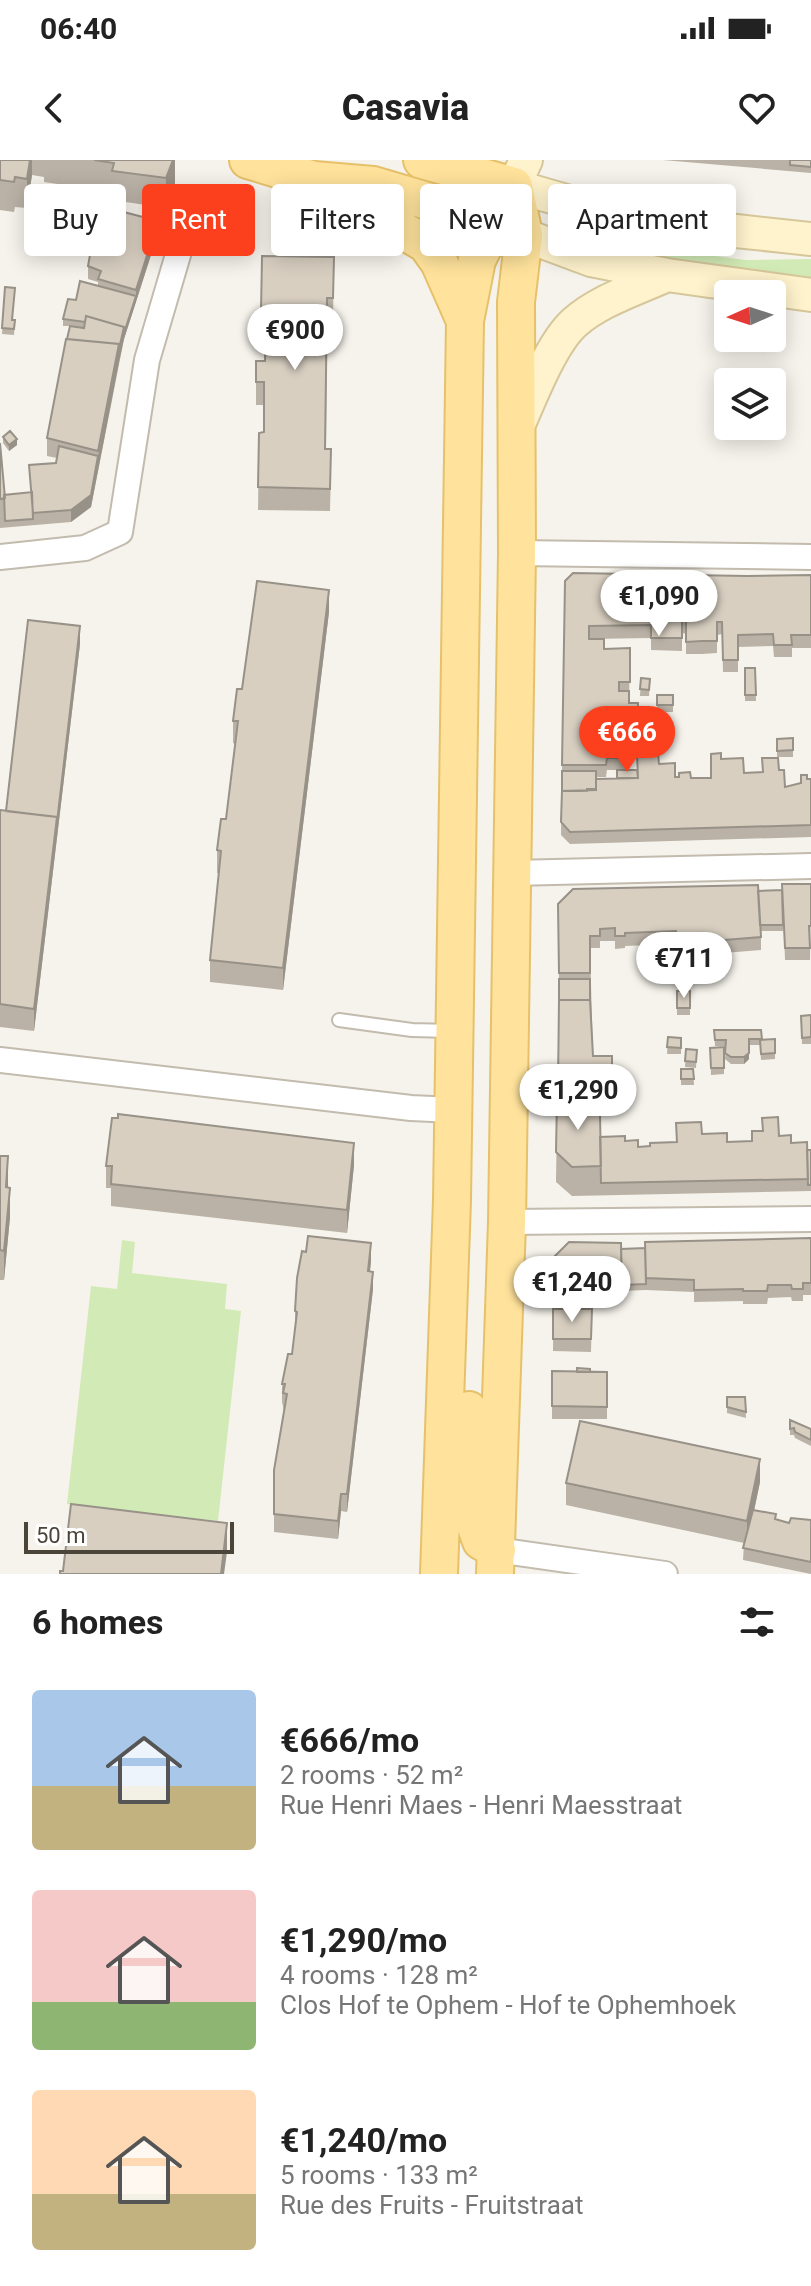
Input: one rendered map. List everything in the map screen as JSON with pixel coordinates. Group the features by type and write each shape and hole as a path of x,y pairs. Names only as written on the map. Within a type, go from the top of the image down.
{"main road":[{"path":"248,160 314,180 373,185 420,199"},
{"path":"422,160 520,173"},
{"path":"314,180 426,244 439,262 465,321"},
{"path":"439,1574 452,1200 465,321 477,260 481,256"},
{"path":"496,1562 507,1222 517,553 516,302 512,256"},
{"path":"452,1200 471,1255 469,1450 472,1516 481,1541 496,1562"}],"street":[{"path":"520,173 601,211 811,239"},
{"path":"532,238 591,260 667,275 811,295"},
{"path":"0,557 85,548 120,532 147,360 178,256"},
{"path":"518,426 546,364 572,325 596,309 667,275"},
{"path":"517,553 811,557"},
{"path":"512,873 811,866"},
{"path":"0,1060 411,1108 453,1110"},
{"path":"507,1222 811,1219"},
{"path":"496,1562 665,1574"}],"lane":[{"path":"339,1020 412,1030 455,1032"}],"green space":[{"path":"654,256 811,259 811,279"},
{"path":"122,1240 135,1242 132,1273 227,1284 225,1309 241,1311 218,1521 67,1504 91,1286 117,1289"}],"building":[{"path":"0,160 30,160 27,179 15,177 14,182 0,180"},
{"path":"94,160 173,160 166,178 112,171 114,163"},
{"path":"790,160 811,160 811,167 790,165"},
{"path":"126,213 142,217 142,256 147,256 136,290 98,279 101,271 88,266 90,256 126,256"},
{"path":"262,256 334,257 333,298 327,298 325,449 331,449 330,489 258,487 259,433 264,432 264,382 256,382 256,361 265,361 266,312 261,312"},
{"path":"80,281 136,296 124,333 124,327 86,316 85,322 63,319 68,299 76,300"},
{"path":"5,287 15,288 14,329 2,328"},
{"path":"86,316 124,327 119,349 119,344 67,339 70,326 84,328"},
{"path":"66,339 119,344 98,451 47,438"},
{"path":"10,431 17,439 9,445 3,437"},
{"path":"0,443 5,498 0,499"},
{"path":"59,446 98,456 91,495 71,510 33,513 29,465 56,463"},
{"path":"32,492 33,519 5,521 4,495"},
{"path":"573,573 811,575 811,635 791,635 792,645 774,645 773,634 738,635 738,660 723,660 722,622 717,622 717,641 686,642 686,621 682,621 682,638 651,638 651,625 589,626 589,639 604,639 604,649 630,648 630,682 619,682 619,691 629,691 629,703 638,703 638,711 629,711 629,715 608,715 607,733 628,734 628,758 607,758 606,765 562,765 565,581"},
{"path":"257,581 329,590 283,968 210,960 221,851 217,850 221,819 226,819 238,721 233,721 237,689 242,689"},
{"path":"28,620 80,626 57,822 57,817 6,811"},
{"path":"745,668 755,668 756,695 745,695"},
{"path":"641,678 650,679 649,690 640,689"},
{"path":"657,695 673,695 673,705 657,705"},
{"path":"793,738 793,750 777,751 777,739"},
{"path":"658,753 659,764 675,763 675,777 679,777 679,773 690,772 691,778 711,778 711,754 721,753 721,759 743,758 744,773 763,772 762,758 778,758 779,770 784,770 785,787 801,783 801,775 811,779 811,825 570,832 561,822 562,791 596,790 596,779 638,778 637,754"},
{"path":"617,770 637,770 638,778 617,778"},
{"path":"562,771 596,771 596,789 562,791"},
{"path":"0,810 57,817 34,1009 0,1004"},
{"path":"782,884 811,884 810,948 785,948"},
{"path":"758,885 761,937 687,943 686,935 676,935 676,931 615,936 615,928 600,929 600,936 590,936 590,973 559,973 558,904 573,889"},
{"path":"782,890 783,925 760,925 758,891"},
{"path":"559,979 590,979 590,1000 559,1000"},
{"path":"677,991 690,991 690,1008 677,1008"},
{"path":"559,1000 590,1000 593,1056 612,1056 612,1086 558,1086"},
{"path":"811,1015 811,1037 802,1038 801,1016"},
{"path":"714,1030 761,1030 762,1039 749,1039 749,1053 744,1057 731,1057 725,1053 726,1040 715,1040"},
{"path":"668,1037 681,1038 681,1048 667,1047"},
{"path":"775,1039 775,1053 761,1054 760,1040"},
{"path":"724,1047 724,1068 711,1068 710,1048"},
{"path":"686,1049 697,1050 696,1062 685,1061"},
{"path":"681,1069 693,1069 694,1079 681,1079"},
{"path":"557,1097 591,1097 591,1115 600,1115 601,1166 572,1167 556,1152"},
{"path":"118,1114 354,1143 347,1210 111,1184 112,1166 106,1166 112,1118 118,1118"},
{"path":"778,1117 779,1136 791,1135 791,1143 807,1142 808,1179 601,1183 600,1137 625,1136 625,1141 638,1140 638,1147 650,1146 650,1143 677,1142 676,1123 701,1122 702,1134 727,1133 727,1142 752,1141 752,1131 763,1131 762,1118"},
{"path":"807,1150 811,1150 811,1185 808,1185"},
{"path":"0,1156 8,1156 6,1187 10,1188 4,1251 0,1250"},
{"path":"308,1236 371,1243 368,1271 373,1272 347,1494 341,1494 338,1521 274,1514 274,1470 287,1394 283,1393 285,1384 282,1384 288,1354 292,1354 297,1278"},
{"path":"811,1238 811,1283 803,1283 803,1289 792,1289 791,1285 768,1285 767,1291 694,1290 694,1280 646,1278 645,1242"},
{"path":"569,1242 621,1243 622,1287 616,1287 616,1280 610,1280 610,1276 598,1276 599,1285 554,1286 554,1257"},
{"path":"645,1248 646,1284 622,1285 621,1249"},
{"path":"554,1292 582,1292 582,1309 553,1309"},
{"path":"553,1309 592,1309 591,1339 553,1339"},
{"path":"577,1368 590,1369 590,1372 577,1372"},
{"path":"552,1371 607,1372 607,1407 552,1406"},
{"path":"727,1397 745,1397 746,1412 727,1407"},
{"path":"790,1420 811,1429 811,1440 795,1432 794,1428 790,1429"},
{"path":"580,1421 760,1459 747,1521 566,1483"},
{"path":"71,1504 227,1523 221,1574 60,1574 63,1571"},
{"path":"753,1510 776,1514 775,1519 789,1523 791,1518 811,1520 811,1562 743,1548"}]}
